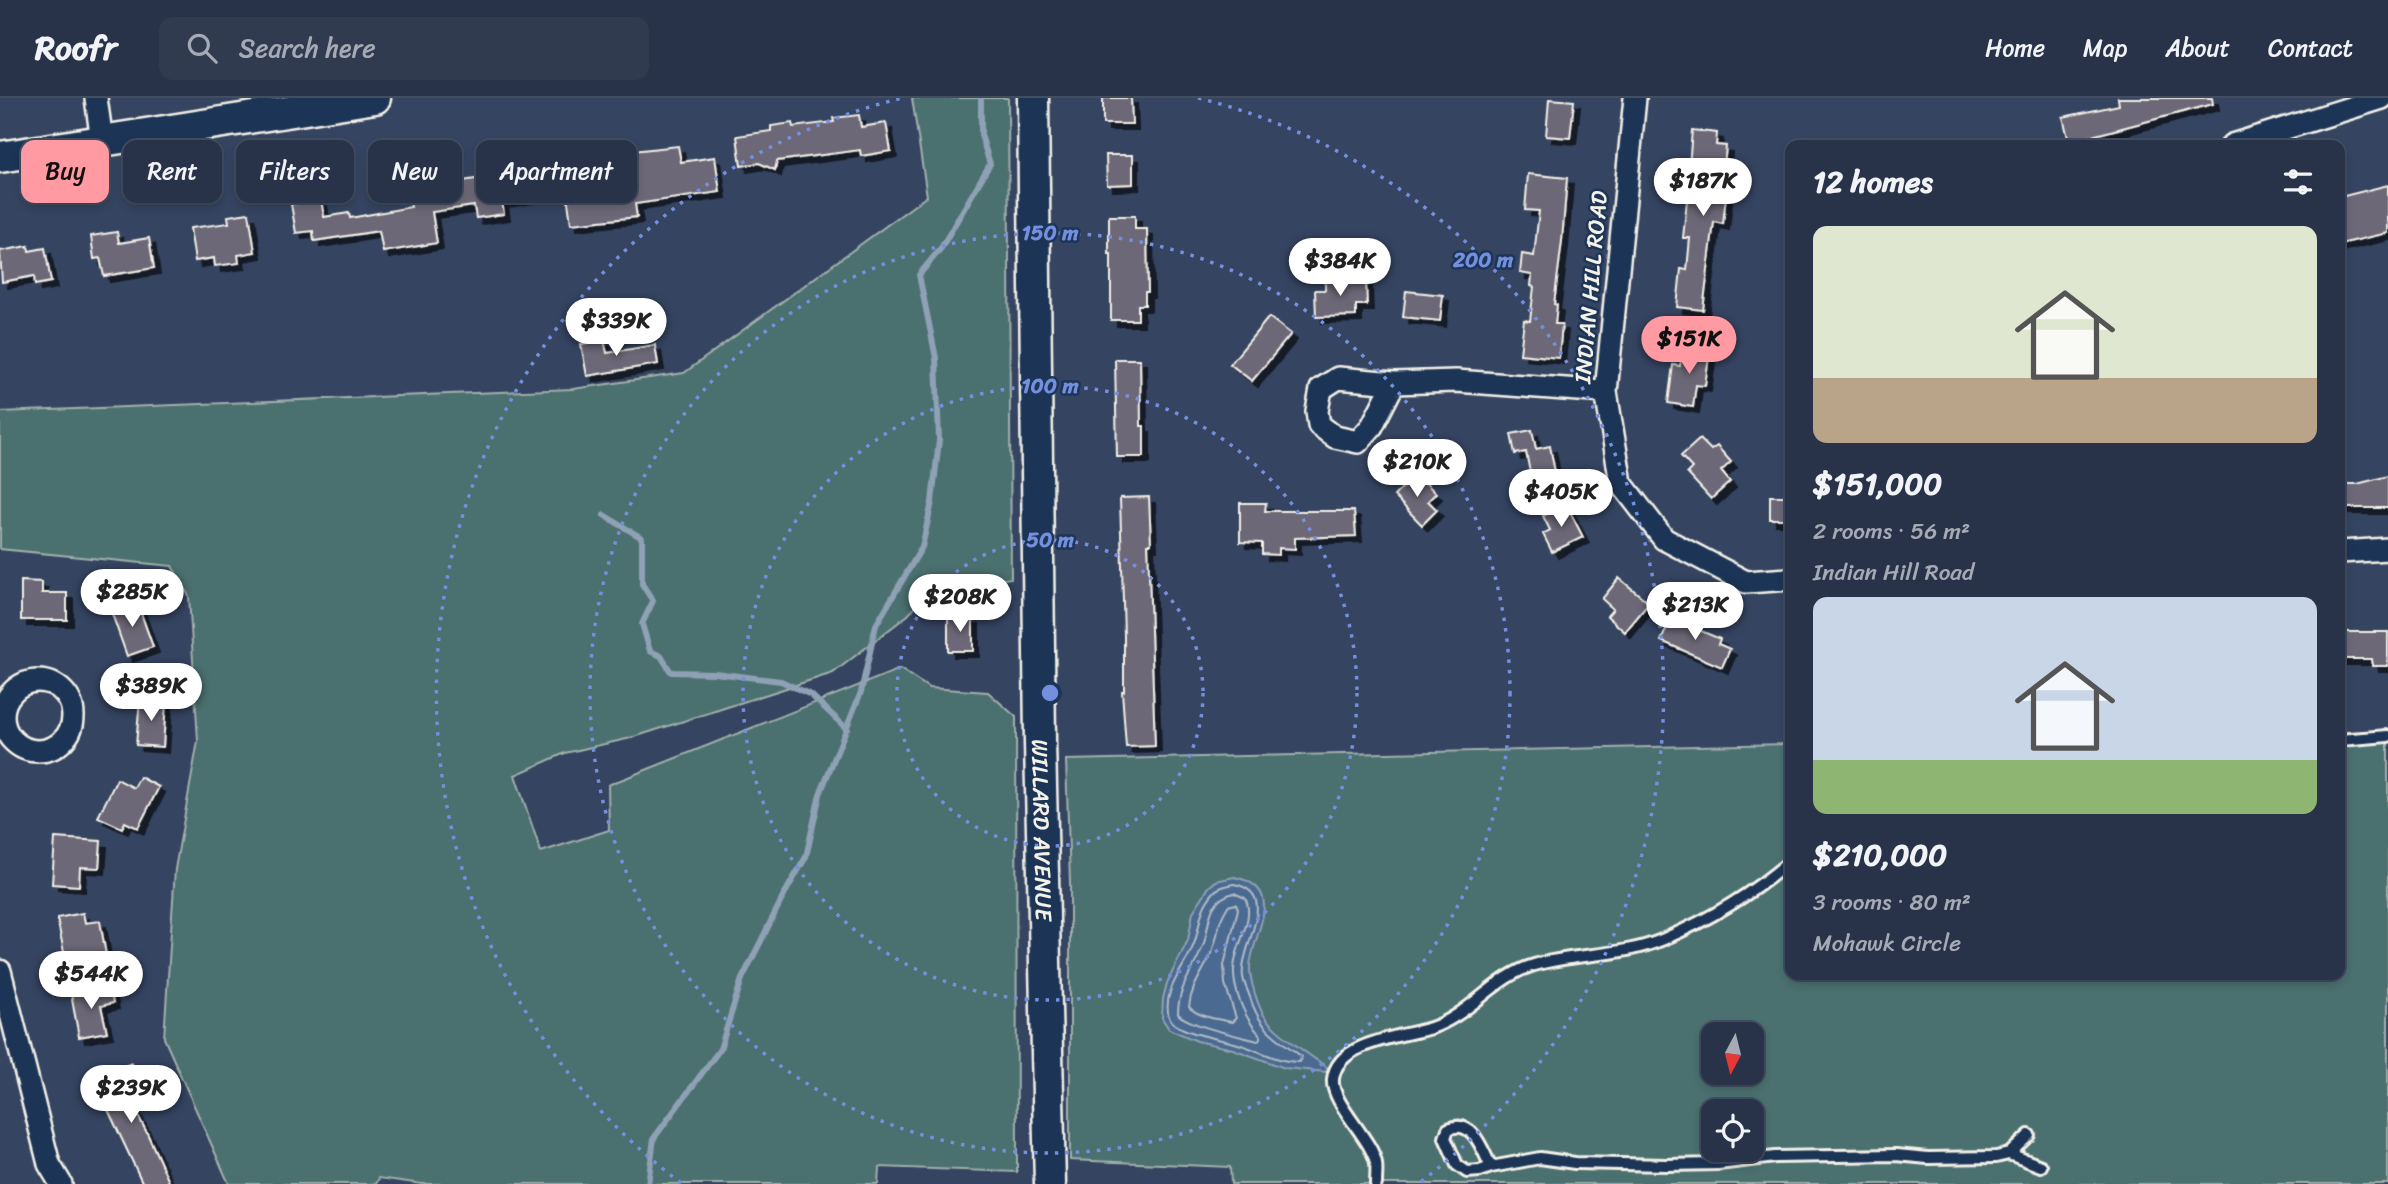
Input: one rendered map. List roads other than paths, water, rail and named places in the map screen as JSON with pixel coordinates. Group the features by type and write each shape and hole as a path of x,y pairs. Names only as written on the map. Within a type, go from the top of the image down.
{"main road":[{"path":"109,140 375,98"},
{"name":"WILLARD AVENUE","path":"1033,98 1040,755 1050,1184"},
{"path":"0,157 21,154"}],"street":[{"path":"96,98 103,140"},
{"name":"INDIAN HILL ROAD","path":"1635,98 1606,392 1621,483 1664,539 1746,582 1785,579"},
{"path":"2248,140 2382,98"},
{"path":"1394,383 1457,382 1606,392"},
{"path":"2345,552 2388,549"},
{"path":"0,971 49,1164 61,1184"}],"lane":[{"path":"2345,740 2388,736"},
{"path":"1376,1184 1376,1161 1336,1093 1332,1080 1345,1055 1379,1041 1453,1019 1503,981 1532,965 1617,953 1661,940 1748,895 1785,865"},
{"path":"1492,1167 1477,1139 1467,1127 1457,1125 1448,1129 1445,1138 1457,1165 1467,1172 1540,1158 1575,1163 1667,1165 1718,1164 1775,1157 1996,1157 2008,1154 2029,1135"},
{"path":"2008,1154 2041,1166"}],"water":[{"path":"1234,877 1250,883 1260,891 1264,901 1250,966 1252,985 1262,1012 1285,1037 1328,1068 1326,1072 1285,1068 1233,1049 1197,1041 1169,1029 1162,1018 1167,983 1188,940 1193,912 1216,881"}],"waterway":[{"path":"648,1184 654,1138 720,1049 742,979 806,857 820,794 861,692 876,625 922,547 932,502 939,440 936,358 919,275 941,248 990,164 981,135 981,98"},
{"path":"604,515 642,538 642,584 653,601 642,624 650,651 661,656 671,672 715,673 781,681 811,695 847,729"}]}
